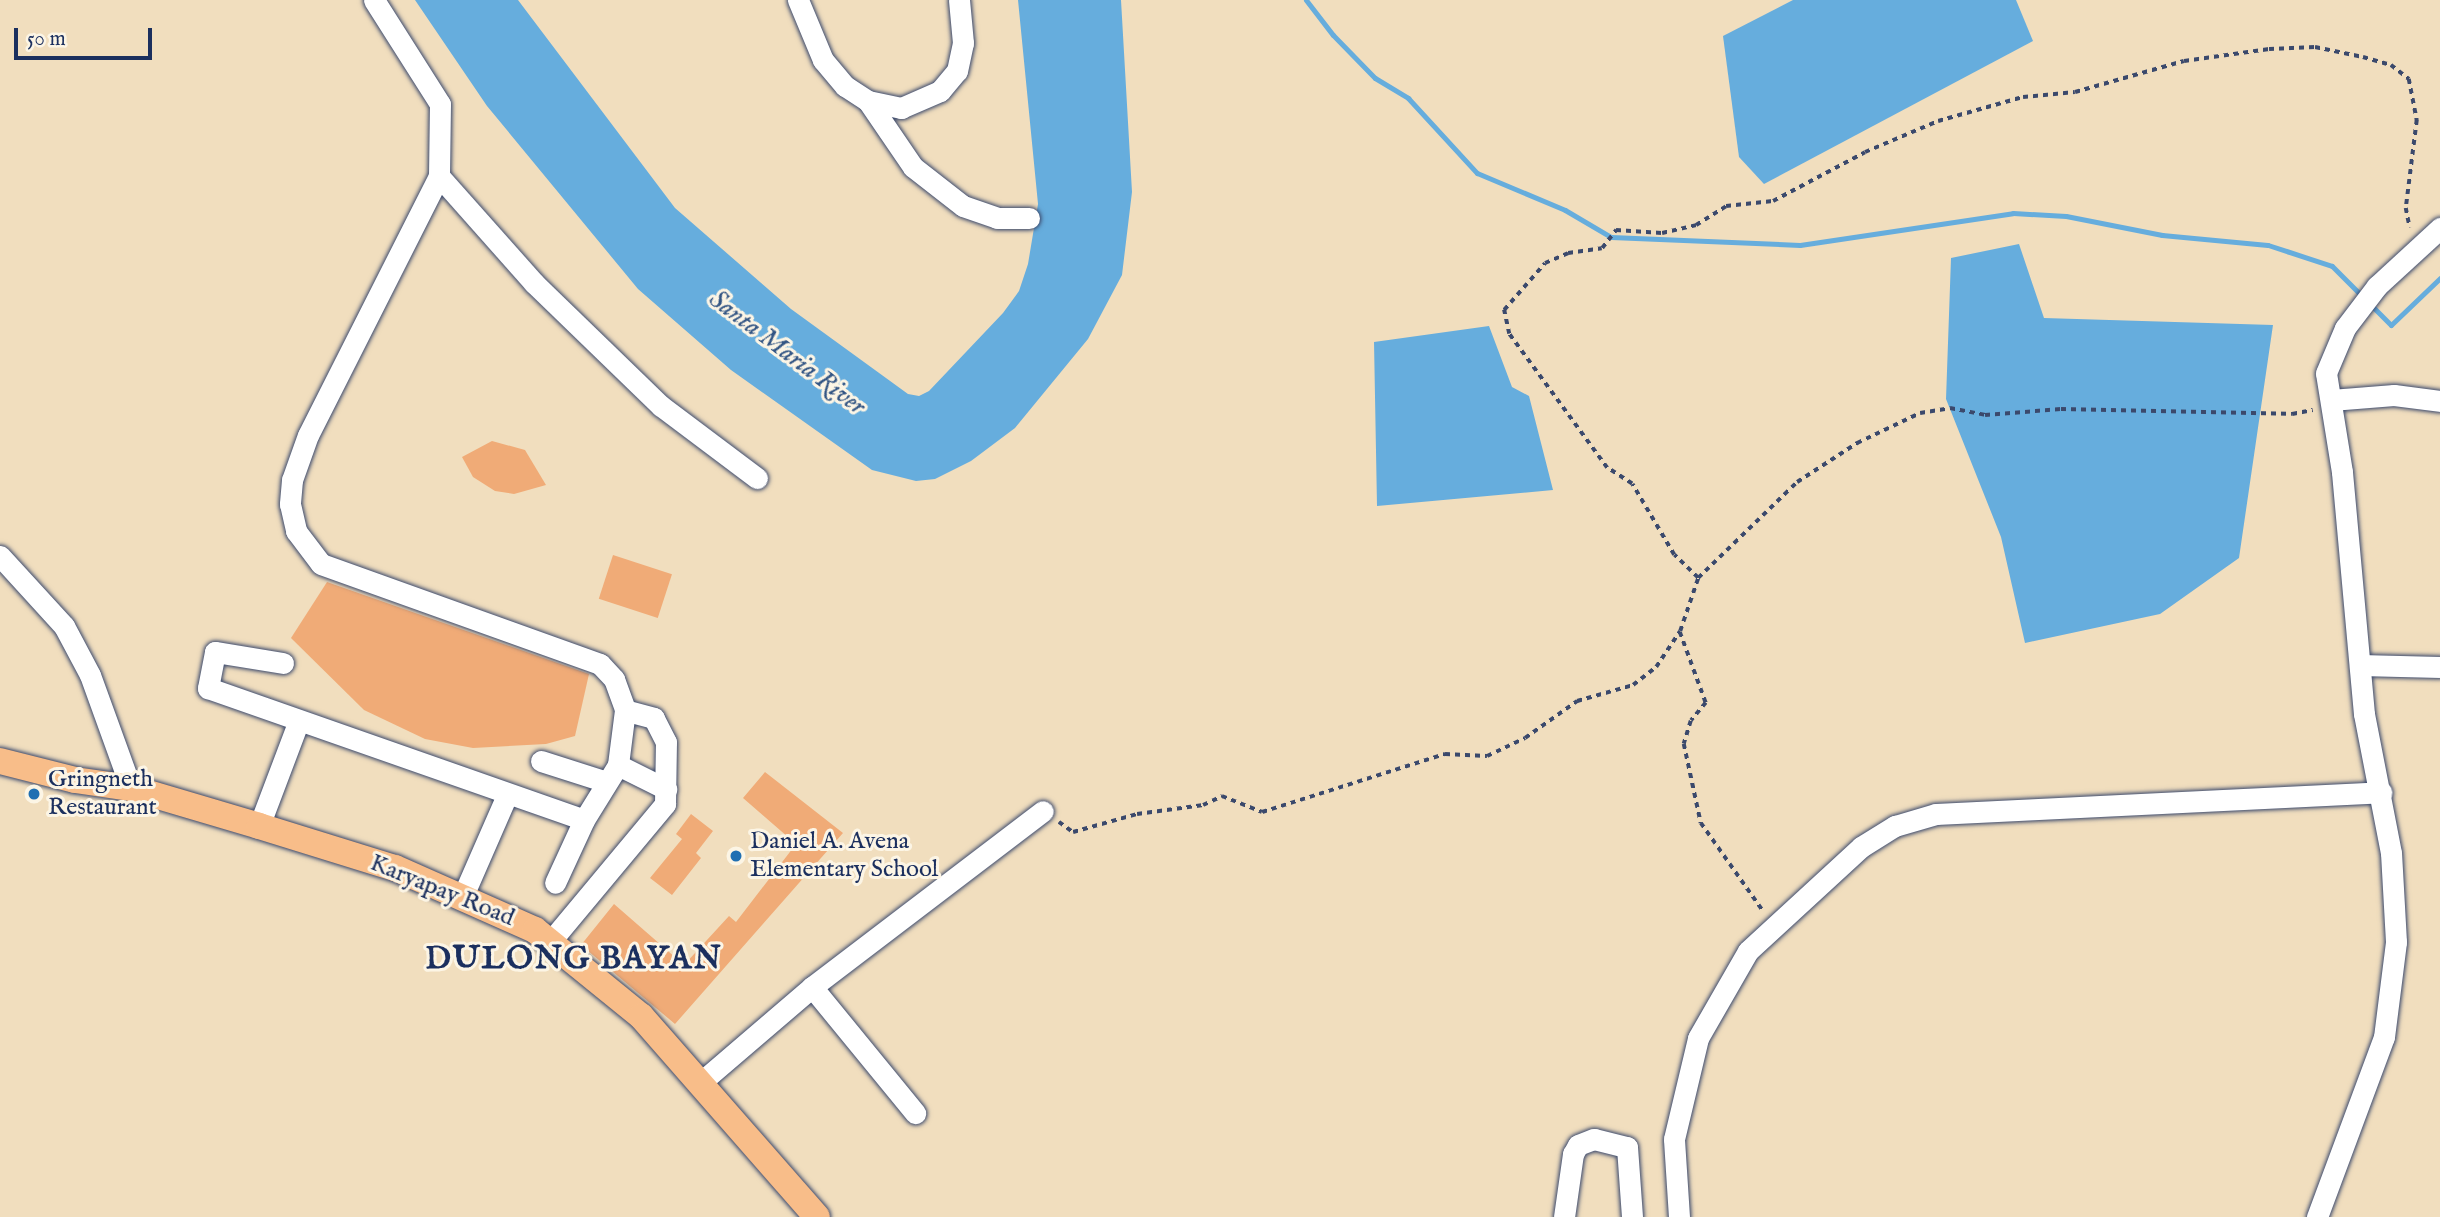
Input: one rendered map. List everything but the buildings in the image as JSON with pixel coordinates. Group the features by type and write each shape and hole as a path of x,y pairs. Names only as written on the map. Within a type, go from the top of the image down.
{"main road":[{"name":"Karyapay Road","path":"0,761 75,780 131,788 259,826 395,869 535,930 641,1016 817,1217"}],"street":[{"path":"374,0 440,104 439,176 308,435 292,480 290,504 296,531 321,564 600,664 622,692 625,710 613,773 584,820 555,883"},
{"path":"798,0 824,60 845,86 868,101 901,108 940,91 957,71 963,43 959,0"},
{"path":"868,101 913,167 962,206 997,218 1029,218"},
{"path":"439,176 534,283 661,407 757,478"},
{"path":"2317,1217 2384,1037 2396,942 2391,853 2364,714 2326,373 2344,328 2377,286 2440,228"},
{"path":"2331,404 2394,395 2440,401"},
{"path":"0,556 64,626 90,676 131,788"},
{"path":"283,663 215,652 208,688 298,723 584,820"},
{"path":"2360,666 2440,667"},
{"path":"550,942 665,804 666,743 654,718 625,710"},
{"path":"259,826 298,723"},
{"path":"541,761 613,773 666,789"},
{"path":"1679,1217 1674,1139 1698,1038 1748,951 1861,847 1895,826 1936,814 2381,792"},
{"path":"462,898 507,795"},
{"path":"700,1083 812,987 1043,811"},
{"path":"812,987 915,1113"},
{"path":"1564,1217 1573,1154 1578,1146 1594,1139 1627,1147 1632,1217"}],"path":[{"path":"1698,578 1674,555 1632,484 1607,468 1509,334 1504,319 1504,310 1545,263 1568,253 1602,248 1616,230 1662,233 1696,225 1726,206 1773,201 1865,152 1938,121 2023,97 2075,92 2184,61 2315,47 2380,61 2409,79 2417,120 2406,208 2415,251"},
{"path":"1043,811 1073,832 1137,814 1203,805 1222,796 1262,811 1445,754 1487,756 1525,738 1577,701 1633,685 1656,667 1680,631 1698,578 1797,482 1828,460 1920,413 1950,408 1985,415 2061,409 2292,414 2331,404"},
{"path":"1680,631 1706,703 1691,721 1685,744 1701,823 1774,927"}],"water":[{"name":"Santa Maria River","path":"415,0 518,0 675,208 791,309 908,394 919,396 929,391 1003,313 1019,291 1028,264 1038,204 1018,0 1121,0 1132,192 1122,275 1088,339 1015,428 971,461 935,479 916,481 872,470 731,370 638,289 487,106"},
{"path":"1793,0 2016,0 2033,41 1764,184 1739,157 1723,36"},
{"path":"2019,244 2044,318 2273,325 2239,558 2160,614 2025,643 2001,537 1946,399 1951,258"},
{"path":"1489,326 1512,387 1529,396 1553,490 1377,506 1374,342"}],"waterway":[{"path":"1306,0 1333,35 1375,78 1408,98 1477,173 1565,210 1611,237 1800,245 2013,213 2066,216 2162,235 2268,245 2332,266 2362,296"},
{"path":"2369,303 2391,325 2440,278"}],"place":[{"name":"Gringneth Restaurant","path":"34,794"},
{"name":"Daniel A. Avena Elementary School","path":"736,856"}],"district":[{"name":"DULONG BAYAN","path":"574,960"}]}
